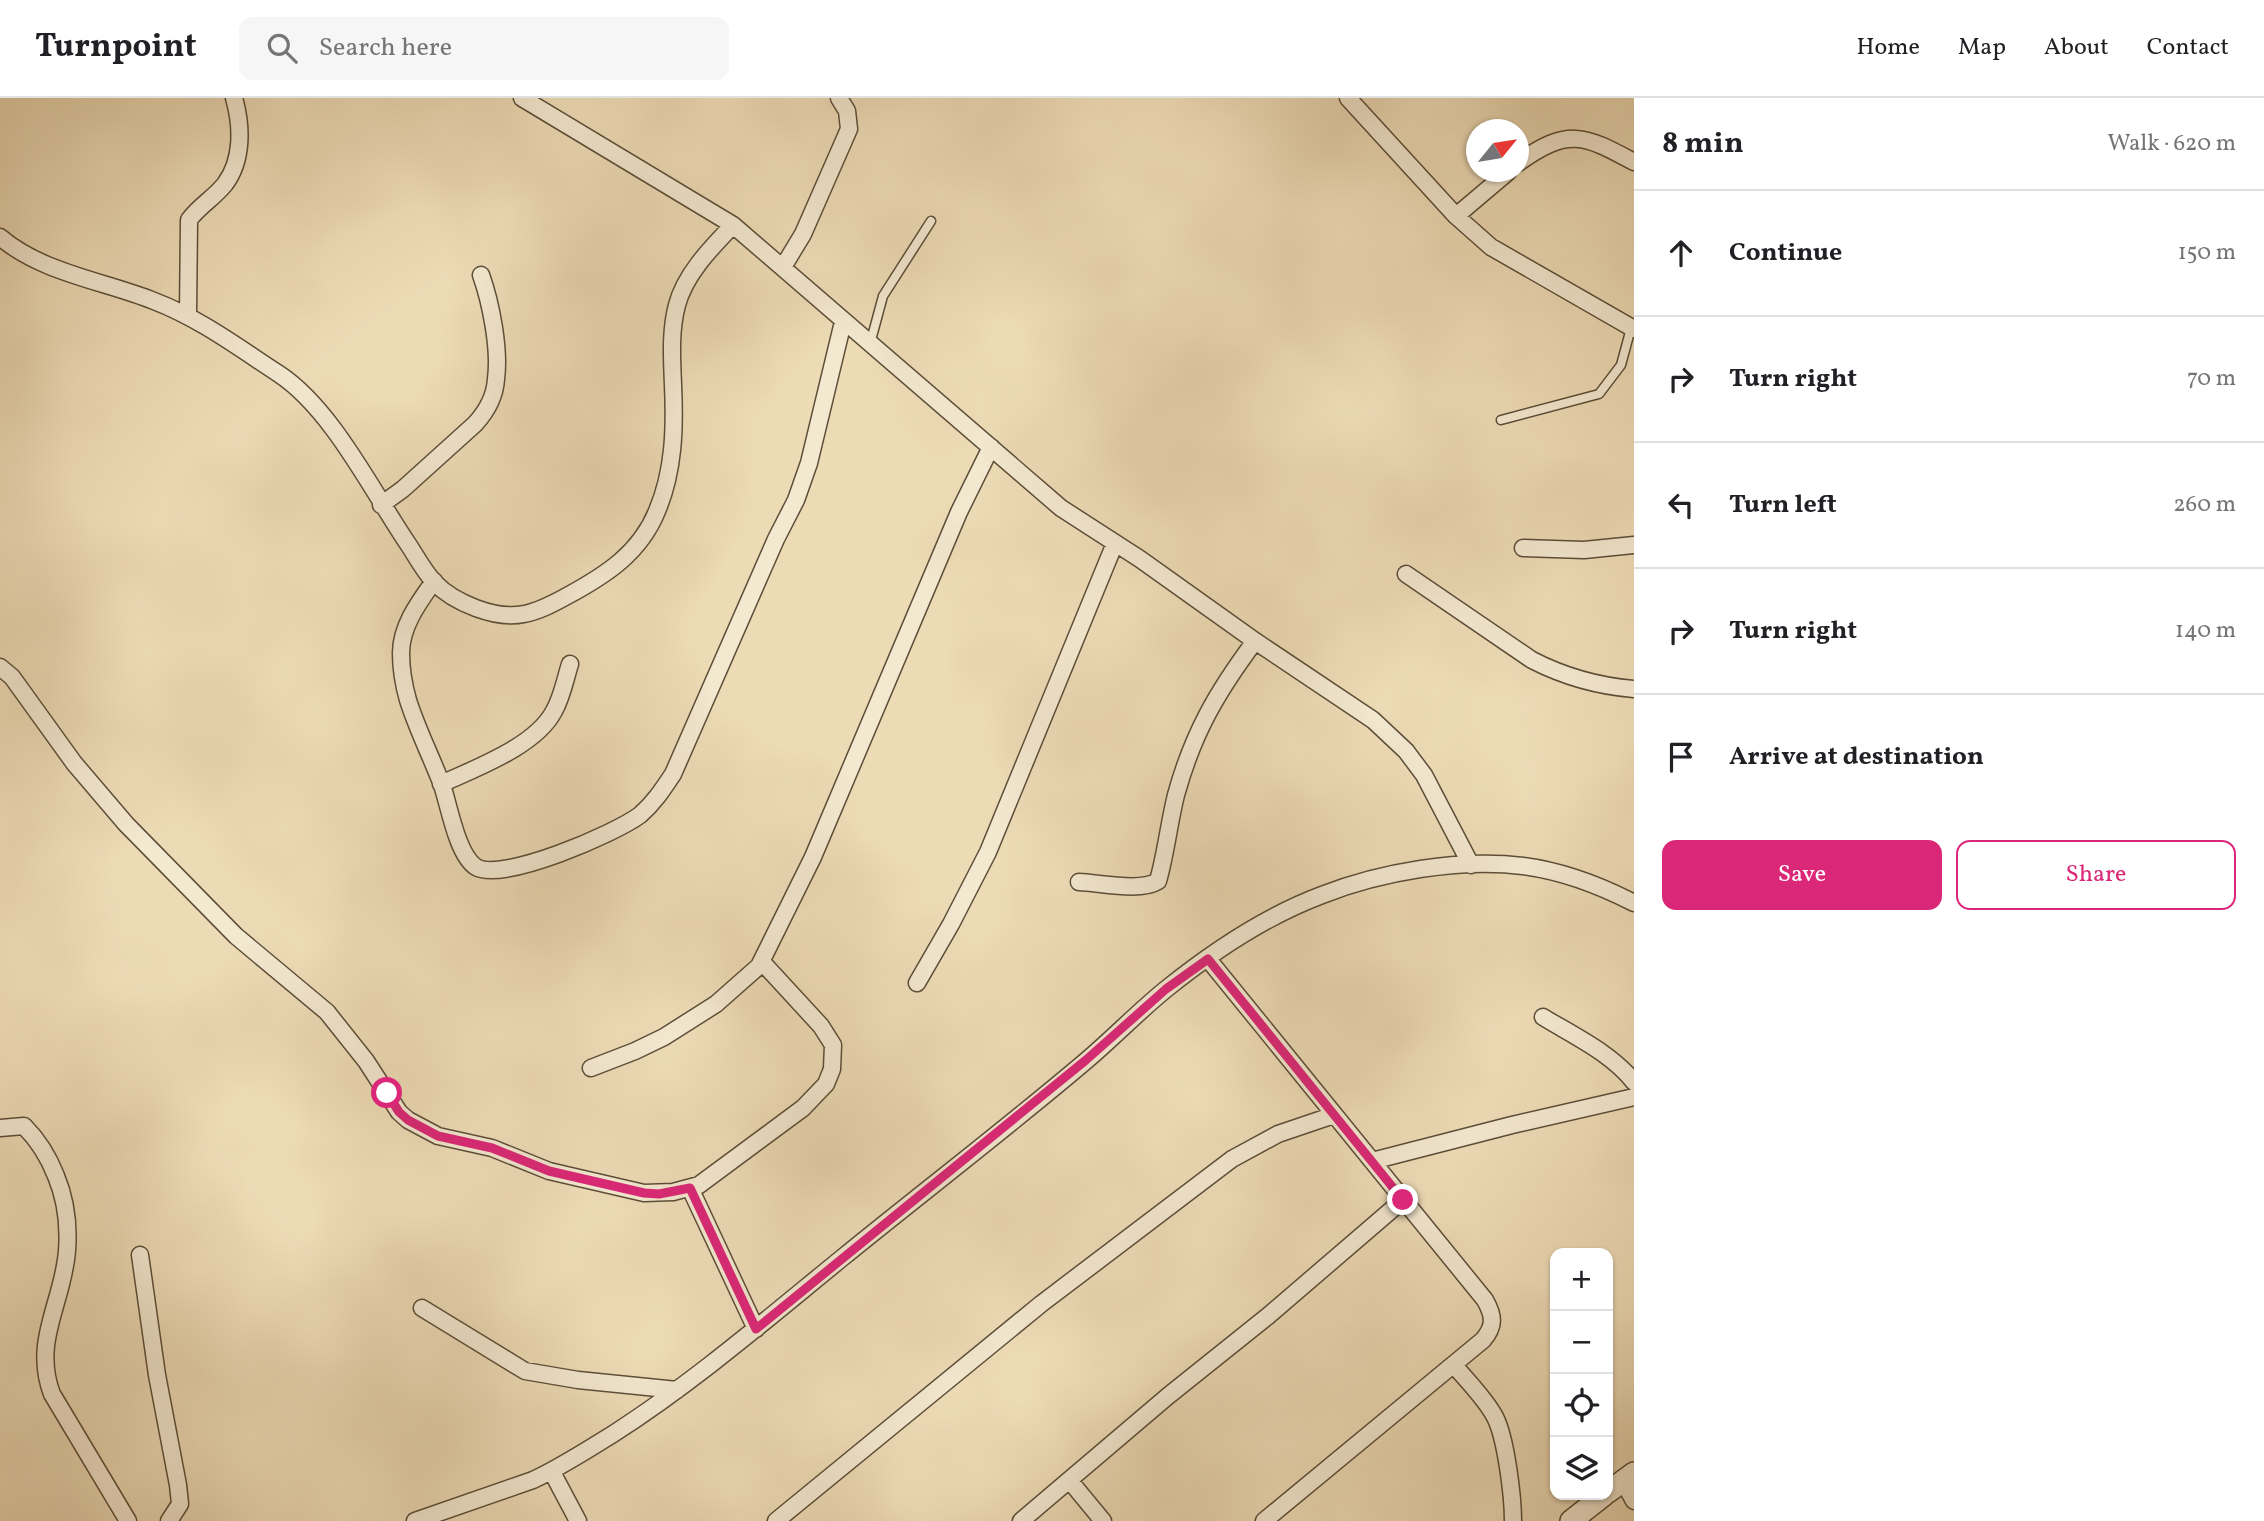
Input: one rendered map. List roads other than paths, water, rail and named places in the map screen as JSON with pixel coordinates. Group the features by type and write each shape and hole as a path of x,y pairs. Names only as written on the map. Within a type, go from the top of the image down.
{"street":[{"path":"188,315 189,220 195,211 224,185 234,169 239,149 239,117 234,98"},
{"path":"522,98 733,225 1061,508 1115,542 1255,641 1358,709 1392,736 1424,775 1471,865"},
{"path":"783,267 803,234 849,129 847,111 839,98"},
{"path":"1348,98 1456,216 1492,247 1633,329"},
{"path":"1529,155 1542,146 1573,139 1594,141 1634,162"},
{"path":"1456,216 1496,182"},
{"path":"0,237 18,251 56,267 154,300 188,315 281,376 321,413 434,581 466,603 510,616 525,614 555,603 589,584 616,566 649,530 659,508 674,446 672,354 677,306 699,264 733,225"},
{"path":"382,505 475,424 485,413 492,398 497,378 495,346 481,275"},
{"path":"434,581 415,609 405,632 401,652 408,701 442,784 464,852 470,861 486,871 510,869 579,847 618,829 640,815 659,796 678,763 776,539 796,500 815,441 843,322"},
{"path":"591,1068 664,1037 736,989 762,962 823,834 960,512 991,447"},
{"path":"917,983 951,924 992,843 1115,542"},
{"path":"1523,548 1584,550 1634,545"},
{"path":"1406,574 1532,660 1580,681 1634,689"},
{"path":"1080,882 1138,886 1158,881 1176,794 1193,744 1215,697 1255,641"},
{"path":"442,784 537,733 555,709 570,664"},
{"path":"0,667 12,677 74,763 126,824 236,936 327,1013 341,1028 399,1112 438,1136 481,1144 549,1171 579,1179 659,1194 699,1185 803,1108 826,1084 832,1069 833,1045 821,1026 762,962"},
{"path":"415,1521 552,1472 648,1412 756,1329 1086,1060 1166,989 1251,930 1324,894 1376,878 1431,868 1471,865 1522,866 1557,873 1595,885 1634,903"},
{"path":"1208,959 1485,1300 1493,1317 1490,1332 1483,1340 1265,1521"},
{"path":"1543,1017 1602,1053 1634,1082"},
{"path":"1372,1161 1634,1097"},
{"path":"776,1521 1041,1304 1232,1159 1278,1134 1334,1115"},
{"path":"0,1128 24,1126 30,1132 54,1169 64,1195 67,1253 48,1328 44,1357 45,1376 52,1394 128,1521"},
{"path":"690,1188 756,1329"},
{"path":"1021,1521 1403,1200"},
{"path":"140,1255 157,1375 178,1485 180,1504 169,1521"},
{"path":"422,1308 524,1371 578,1380 677,1390"},
{"path":"1454,1365 1496,1418 1513,1497 1513,1521"},
{"path":"552,1472 578,1521"},
{"path":"1070,1481 1103,1521"},
{"path":"1571,1521 1617,1485 1634,1501"}],"lane":[{"path":"870,345 883,296 931,221"},
{"path":"1501,420 1599,394 1621,365 1633,329"}]}
